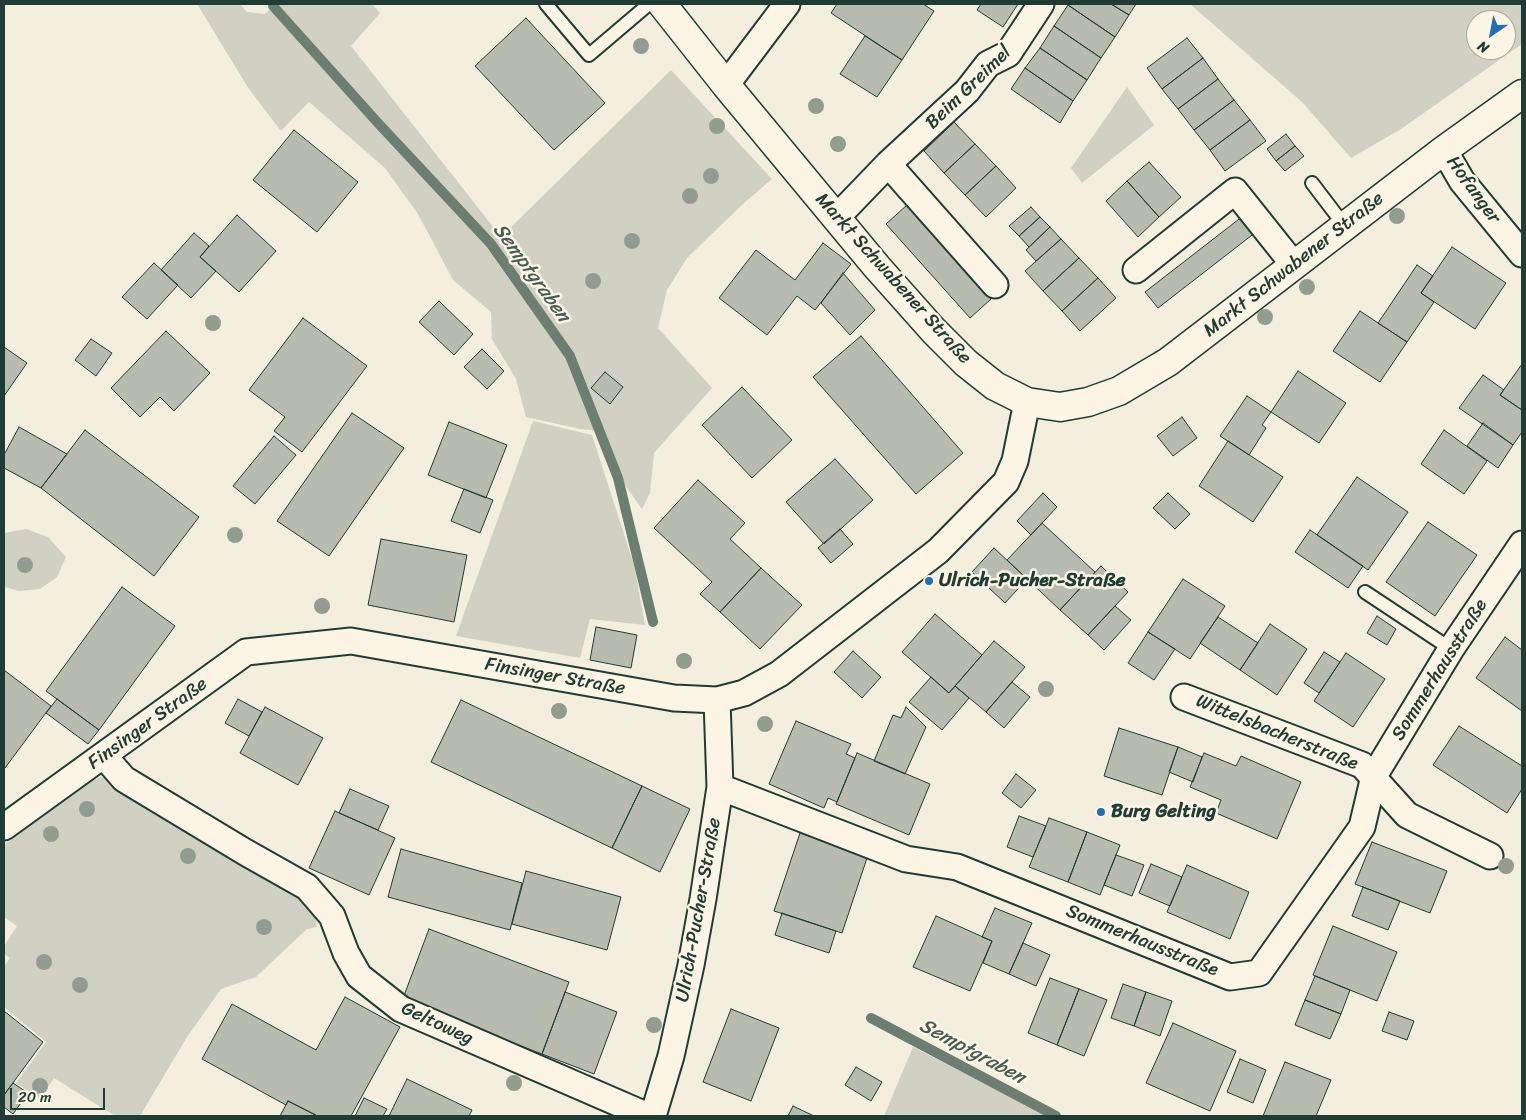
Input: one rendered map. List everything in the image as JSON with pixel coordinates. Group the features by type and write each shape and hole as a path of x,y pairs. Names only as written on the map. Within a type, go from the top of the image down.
{"main road":[{"name":"Markt Schwabener Straße","path":"662,4 726,85 877,267 934,331 966,363 994,386 1027,402 1060,407 1088,402 1119,391 1168,362 1344,225 1522,94"}],"street":[{"path":"726,85 787,4"},
{"name":"Beim Greimel","path":"837,217 888,164 967,91 988,64 1008,54 1041,4"},
{"name":"Hofanger","path":"1444,150 1462,181 1522,254"},
{"path":"888,164 995,284"},
{"path":"1136,270 1234,191 1294,265"},
{"name":"Finsinger Straße","path":"4,828 246,652 350,641 674,698 716,700 744,692 779,674 938,551 1006,482 1015,461 1027,402"},
{"name":"Sommerhausstraße","path":"720,787 906,859 957,867 1230,976 1259,973 1362,827 1374,776 1451,649 1522,544"},
{"name":"Wittelsbacherstraße","path":"1184,697 1362,765 1374,776 1407,815 1490,856"},
{"name":"Ulrich-Pucher-Straße","path":"653,1116 671,1056 691,965 720,787 716,700"},
{"name":"Geltoweg","path":"104,756 124,779 307,887 332,916 358,976 401,1009 648,1116"}],"lane":[{"path":"546,4 589,55 650,4"},
{"path":"1312,183 1344,225"},
{"path":"1365,592 1451,649"}],"shaded area":[{"path":"197,4 240,4 247,12 265,14 275,4 372,4 380,13 351,46 501,237 671,70 772,179 687,258 667,290 658,328 712,388 654,453 650,493 642,509 620,478 599,431 580,429 526,417 516,379 492,339 491,312 453,280 418,214 385,168 309,102 281,131 249,89"},
{"path":"1190,4 1522,4 1522,44 1516,48 1516,10 1466,10 1466,60 1499,60 1401,129 1351,158 1303,103"},
{"path":"1127,87 1154,125 1082,183 1071,168"},
{"path":"533,421 592,435 634,565 645,625 590,619 580,658 456,636"},
{"path":"26,529 48,537 66,557 57,577 40,589 19,591 4,587 4,533"},
{"path":"102,777 293,890 314,908 317,927 307,929 256,977 221,989 187,1037 140,1116 115,1116 54,1078 40,1099 16,1083 46,1042 4,1007 4,967 10,958 4,954 4,946 17,926 4,917 4,845 86,783"},
{"path":"913,1047 1049,1116 884,1116"}],"building":[{"path":"837,4 923,4 934,11 902,60 831,13"},
{"path":"981,4 1018,4 1003,27 977,10"},
{"path":"1069,4 1111,4 1129,15 1115,37"},
{"path":"1111,4 1136,4 1129,15"},
{"path":"1068,5 1115,37 1101,58 1054,26"},
{"path":"526,18 605,103 554,150 475,66"},
{"path":"1054,26 1101,58 1087,80 1040,48"},
{"path":"865,36 902,60 877,97 840,74"},
{"path":"1187,38 1203,58 1162,89 1147,68"},
{"path":"1040,48 1087,80 1073,101 1025,68"},
{"path":"1203,58 1218,79 1178,109 1162,89"},
{"path":"1025,68 1073,101 1060,123 1011,89"},
{"path":"1218,79 1234,100 1194,130 1178,109"},
{"path":"1234,100 1250,120 1210,150 1194,130"},
{"path":"1250,120 1266,141 1225,171 1210,150"},
{"path":"954,122 975,144 944,173 924,151"},
{"path":"294,130 358,182 317,232 253,180"},
{"path":"1286,134 1295,146 1276,161 1267,149"},
{"path":"975,144 996,166 965,195 944,173"},
{"path":"1295,146 1304,156 1285,171 1276,161"},
{"path":"1149,162 1181,197 1159,217 1127,181"},
{"path":"996,166 1016,188 986,217 965,195"},
{"path":"1127,181 1159,217 1138,237 1106,201"},
{"path":"907,205 991,299 970,318 886,224"},
{"path":"1031,207 1040,217 1019,236 1009,226"},
{"path":"237,215 276,251 239,292 200,257"},
{"path":"1243,216 1256,232 1158,308 1145,292"},
{"path":"1040,217 1050,227 1029,247 1019,236"},
{"path":"1050,227 1061,239 1036,261 1026,250"},
{"path":"194,233 209,246 200,257 216,271 191,298 161,270"},
{"path":"1061,239 1079,258 1043,291 1025,271"},
{"path":"823,243 851,264 815,310 797,296 767,335 719,298 756,250 795,280"},
{"path":"1452,247 1506,283 1475,329 1421,293"},
{"path":"1079,258 1098,278 1062,311 1043,291"},
{"path":"154,263 178,285 147,319 122,297"},
{"path":"1417,265 1433,276 1421,293 1434,302 1407,342 1378,323"},
{"path":"843,273 875,310 850,335 821,303"},
{"path":"1098,278 1116,298 1080,331 1062,311"},
{"path":"439,301 473,334 454,355 419,322"},
{"path":"1360,311 1407,342 1380,382 1333,351"},
{"path":"303,318 367,366 302,452 274,431 285,417 249,390"},
{"path":"166,331 210,373 174,411 160,397 140,417 111,388"},
{"path":"861,336 963,453 916,494 813,377"},
{"path":"91,339 112,353 96,376 75,360"},
{"path":"4,347 27,363 4,396"},
{"path":"482,349 504,371 487,389 464,367"},
{"path":"1522,364 1522,410 1500,395"},
{"path":"1298,371 1346,403 1319,443 1271,412"},
{"path":"605,372 623,387 610,404 591,388"},
{"path":"1483,375 1504,390 1500,395 1522,410 1522,432 1513,445 1459,408"},
{"path":"742,387 792,440 752,478 702,425"},
{"path":"1247,396 1271,412 1262,425 1266,428 1249,455 1220,436"},
{"path":"352,413 404,448 329,556 277,521"},
{"path":"1182,417 1197,438 1173,456 1157,436"},
{"path":"449,422 507,445 486,498 428,475"},
{"path":"1483,423 1513,445 1498,468 1467,446"},
{"path":"19,427 67,454 41,488 4,468 4,455"},
{"path":"85,430 199,517 154,576 41,488"},
{"path":"1444,430 1487,461 1464,494 1421,464"},
{"path":"274,436 296,455 255,504 233,486"},
{"path":"1228,441 1283,477 1253,522 1199,486"},
{"path":"835,459 873,500 824,544 786,502"},
{"path":"1357,477 1408,512 1368,570 1317,535"},
{"path":"698,480 745,523 730,539 761,568 720,612 700,594 712,582 654,528"},
{"path":"464,489 493,500 480,533 451,521"},
{"path":"1043,493 1057,507 1031,535 1017,521"},
{"path":"1168,493 1190,514 1175,529 1153,508"},
{"path":"1428,522 1477,555 1435,616 1386,582"},
{"path":"1042,523 1095,572 1060,610 1007,560"},
{"path":"840,529 853,544 831,563 818,548"},
{"path":"1310,530 1363,566 1348,588 1295,552"},
{"path":"381,539 467,555 454,622 368,605"},
{"path":"994,548 1027,579 1005,603 972,572"},
{"path":"1101,566 1128,592 1088,635 1060,610"},
{"path":"761,568 802,605 760,649 720,612"},
{"path":"1183,579 1225,606 1190,659 1148,632"},
{"path":"122,587 175,626 99,730 46,691"},
{"path":"1115,606 1131,620 1104,650 1088,635"},
{"path":"935,614 982,655 949,693 902,652"},
{"path":"1377,616 1396,629 1387,645 1367,633"},
{"path":"1218,617 1258,643 1240,670 1200,643"},
{"path":"1270,624 1307,649 1277,695 1240,670"},
{"path":"596,627 637,635 631,668 590,660"},
{"path":"1148,632 1175,649 1154,680 1128,663"},
{"path":"1505,637 1522,650 1522,711 1476,678"},
{"path":"994,641 1025,667 986,712 955,686"},
{"path":"853,651 881,677 862,698 834,672"},
{"path":"1324,652 1340,662 1319,693 1304,683"},
{"path":"1346,653 1385,679 1353,727 1314,701"},
{"path":"4,670 51,706 5,768 4,767"},
{"path":"931,677 949,693 955,686 969,698 942,730 909,702"},
{"path":"1012,682 1030,697 1004,728 986,712"},
{"path":"57,699 99,730 88,744 46,713"},
{"path":"238,699 262,712 249,736 225,723"},
{"path":"461,700 642,786 612,848 431,762"},
{"path":"265,707 323,738 298,785 240,753"},
{"path":"906,707 926,727 905,774 874,761 893,715 901,718"},
{"path":"796,721 851,744 846,754 855,758 837,802 828,798 824,808 769,784"},
{"path":"1459,726 1522,766 1522,789 1507,813 1433,765"},
{"path":"1119,728 1178,747 1162,795 1104,776"},
{"path":"1178,747 1202,757 1193,782 1169,772"},
{"path":"857,753 930,784 909,835 836,804"},
{"path":"1204,753 1236,766 1241,756 1301,782 1277,839 1216,813 1221,800 1190,787"},
{"path":"1016,774 1036,790 1021,808 1002,793"},
{"path":"642,786 690,809 660,872 612,848"},
{"path":"350,789 389,806 378,830 339,813"},
{"path":"335,811 395,838 369,895 309,868"},
{"path":"1019,816 1046,826 1033,857 1007,847"},
{"path":"1049,818 1087,832 1068,882 1029,867"},
{"path":"1087,832 1120,845 1100,895 1068,882"},
{"path":"800,833 868,855 842,933 774,911"},
{"path":"1372,842 1447,871 1430,913 1355,884"},
{"path":"401,849 522,883 510,930 388,897"},
{"path":"1116,855 1144,865 1132,896 1104,885"},
{"path":"1151,864 1182,877 1170,906 1139,893"},
{"path":"1187,865 1249,892 1230,939 1167,912"},
{"path":"526,871 621,897 607,950 512,924"},
{"path":"1363,887 1400,901 1388,930 1352,916"},
{"path":"995,908 1032,923 1009,974 983,963 992,941 982,937"},
{"path":"782,913 836,931 829,953 775,935"},
{"path":"936,916 992,941 970,991 913,967"},
{"path":"1333,926 1397,952 1377,1001 1313,975"},
{"path":"429,929 569,982 542,1054 402,1001"},
{"path":"1023,943 1050,955 1036,986 1009,974"},
{"path":"1315,976 1350,990 1341,1014 1305,1000"},
{"path":"1050,978 1079,989 1057,1045 1028,1033"},
{"path":"1123,984 1146,992 1134,1026 1111,1018"},
{"path":"1079,989 1107,1000 1084,1056 1057,1045"},
{"path":"565,992 617,1012 594,1074 542,1054"},
{"path":"1146,992 1172,1001 1160,1036 1134,1026"},
{"path":"345,997 400,1027 351,1116 317,1116 288,1101 286,1105 202,1059 232,1004 316,1050"},
{"path":"1305,1000 1341,1014 1330,1039 1295,1025"},
{"path":"731,1009 779,1028 751,1101 703,1082"},
{"path":"4,1011 43,1042 4,1095"},
{"path":"1389,1012 1414,1021 1407,1040 1382,1031"},
{"path":"1173,1023 1236,1051 1210,1111 1146,1083"},
{"path":"1240,1059 1266,1070 1253,1103 1227,1092"},
{"path":"1285,1062 1331,1080 1316,1116 1263,1116"},
{"path":"856,1067 882,1082 871,1101 845,1085"},
{"path":"407,1079 472,1110 469,1116 389,1116"},
{"path":"13,1083 28,1093 13,1114 4,1107 4,1095"},
{"path":"364,1098 387,1109 383,1116 355,1116"},
{"path":"288,1101 316,1115 317,1116 280,1116"},
{"path":"793,1106 814,1116 788,1116"}],"waterway":[{"name":"Semptgraben","path":"273,6 378,123 491,244 570,356 618,478 653,622"},
{"name":"Semptgraben","path":"871,1018 1056,1116"}],"place":[{"name":"Ulrich-Pucher-Straße","path":"929,581"},
{"name":"Burg Gelting","path":"1101,812"}]}
